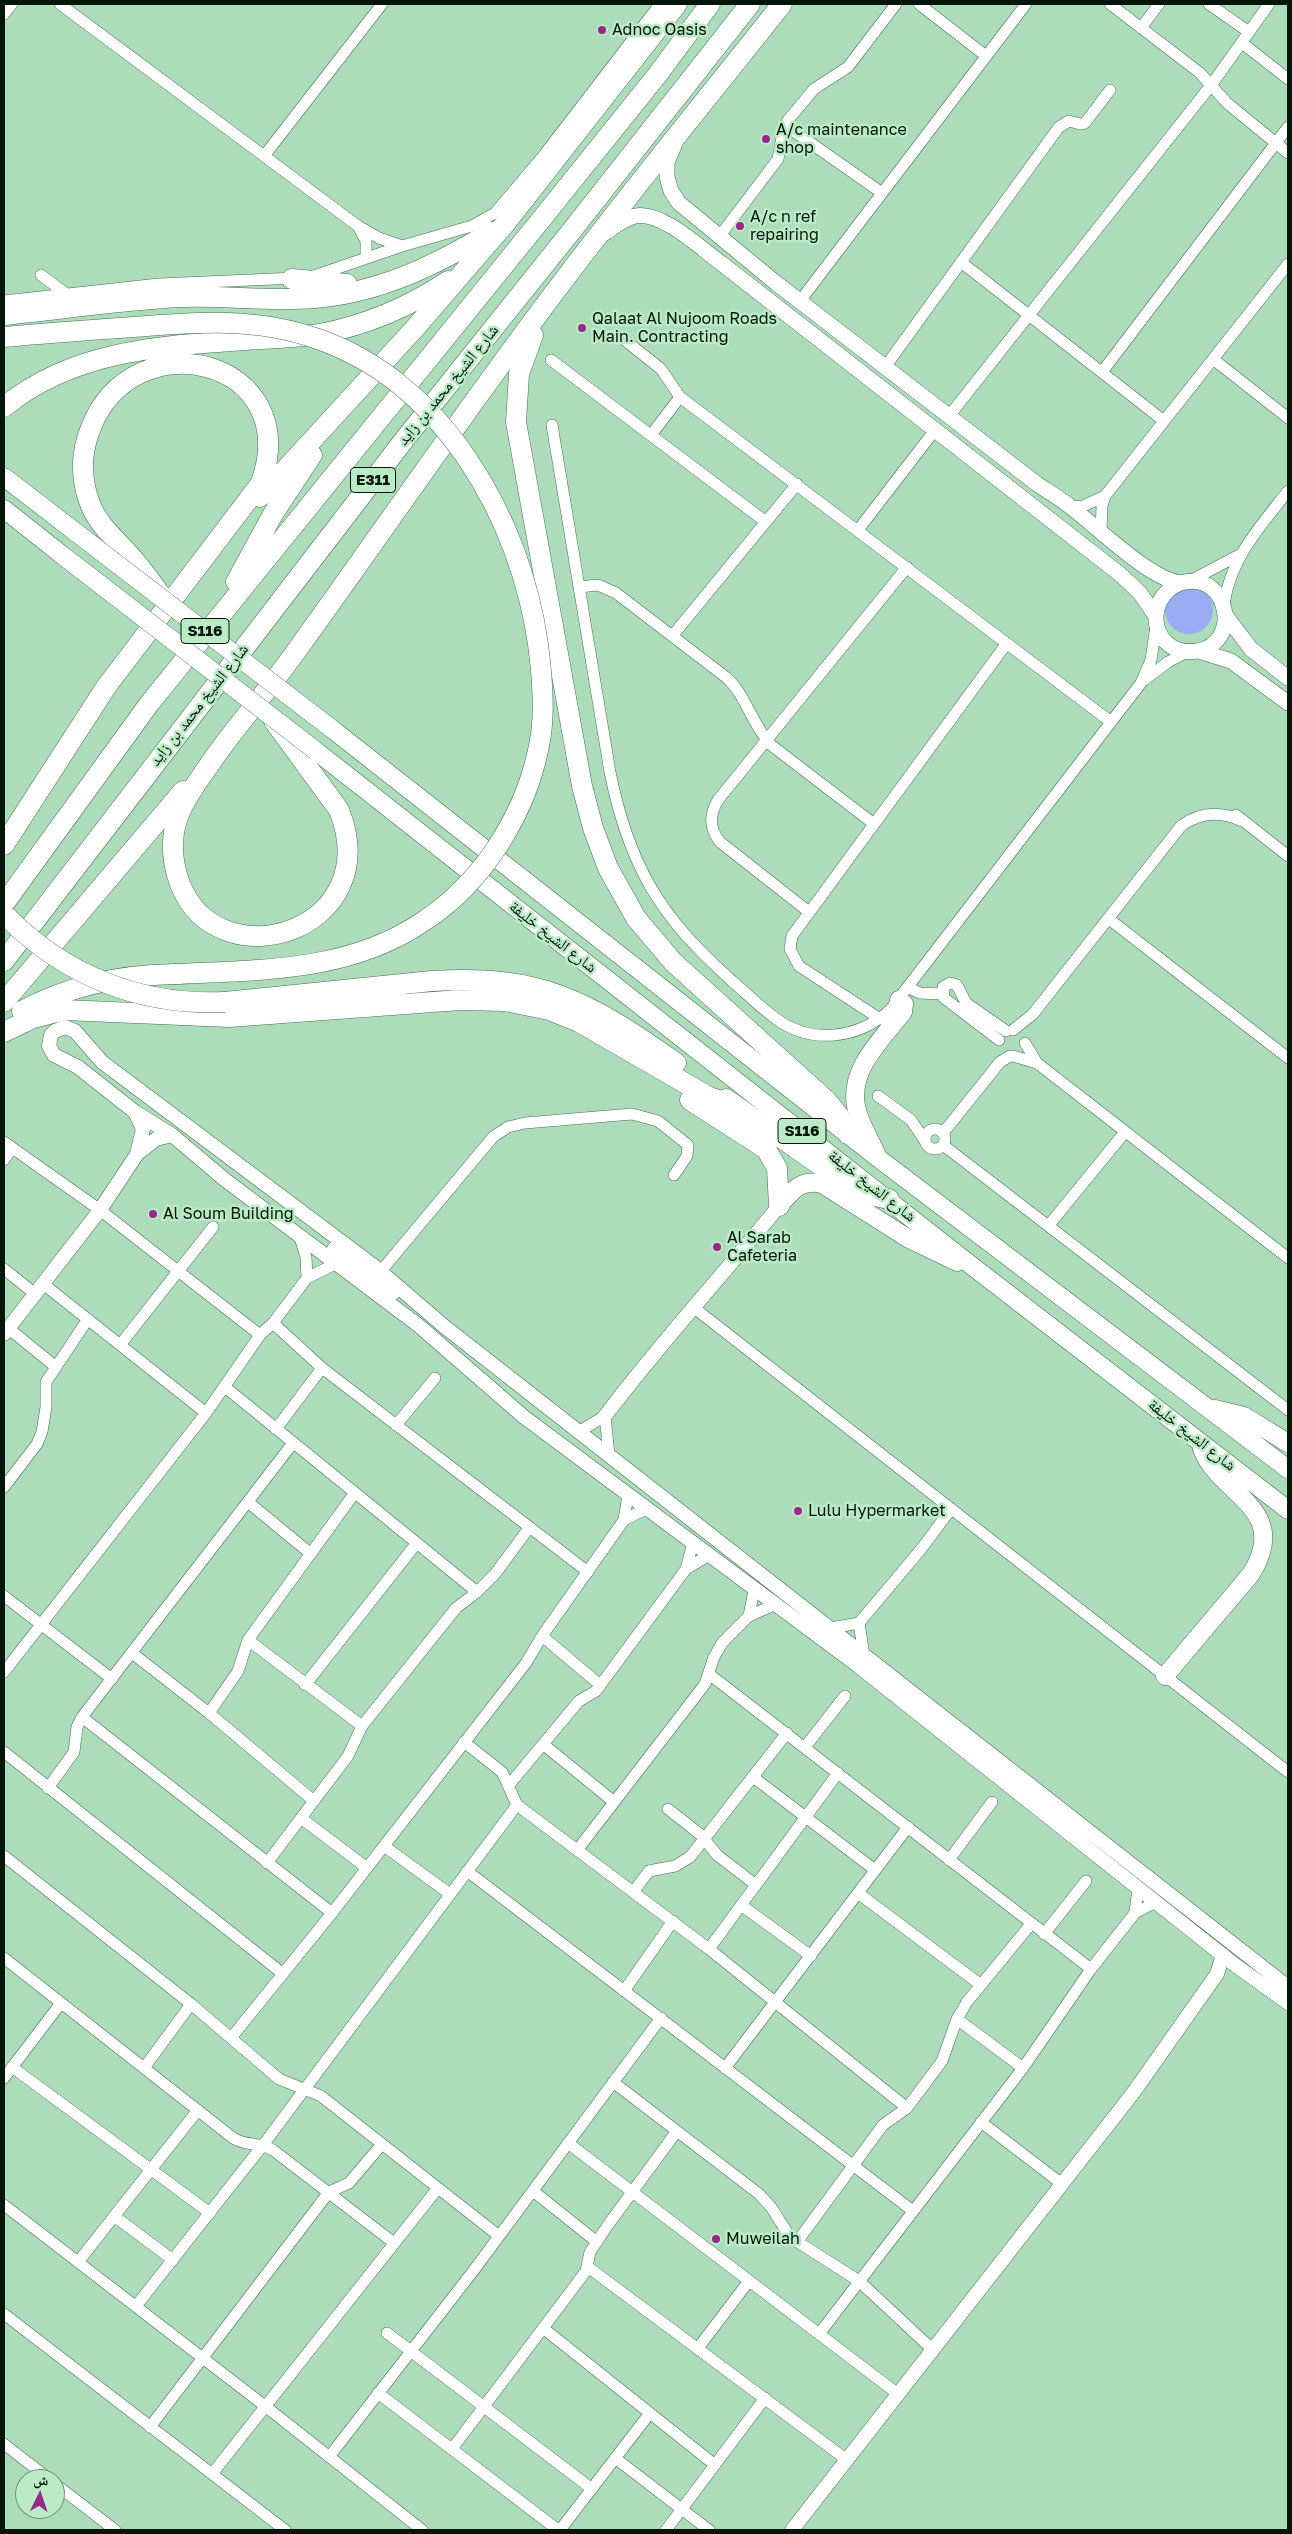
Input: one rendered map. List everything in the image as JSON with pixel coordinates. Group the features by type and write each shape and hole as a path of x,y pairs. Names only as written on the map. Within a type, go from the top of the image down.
{"highway":[{"path":"199,566 310,442 356,394 470,265 504,225 612,77 677,4"},
{"name":"شارع الشيخ محمد بن زايد","path":"4,904 149,704 658,74 710,4"},
{"name":"شارع الشيخ محمد بن زايد","path":"4,961 404,440 750,4"},
{"path":"4,1002 181,793 215,756 294,655 544,306 782,4"},
{"path":"4,315 180,297 314,298 382,284 445,259 504,225"},
{"path":"4,407 25,392 63,371 105,356 148,348 291,338 346,328 372,320 415,301 470,265"},
{"path":"292,279 336,284 382,284"},
{"path":"544,306 519,374 516,422 582,786 600,848 626,902 660,948 686,976 827,1101 839,1116 848,1134"},
{"path":"4,337 221,321 261,324 300,333 355,354 378,368 405,388 434,417 460,449 500,518 516,555 528,593 542,671 543,712 538,752 526,791 508,828 487,860 464,888 437,912 406,932 354,954 297,967 117,978 89,984 36,1004 4,1023"},
{"path":"4,845 106,687 261,483 267,466 269,449 266,424 255,400 238,382 216,368 181,364 154,368 135,376 118,388 96,415 86,440 82,461 84,482 89,502 98,521 140,567 163,599"},
{"path":"217,619 273,514 310,457 356,394"},
{"name":"S116","path":"4,477 163,599"},
{"name":"S116","path":"4,509 270,716"},
{"name":"شارع الشيخ خليفة","path":"163,599 332,729 878,1158 1212,1408 1288,1469"},
{"path":"215,756 184,804 177,820 173,838 176,873 182,890 201,914 228,930 258,936 290,931 319,915 334,897 345,875 348,842 345,825 310,756 270,716"},
{"name":"شارع الشيخ خليفة","path":"310,756 890,1199 972,1266 1288,1510"},
{"path":"4,914 45,951 101,982 162,1000 197,1003 225,1002 450,980 486,980 521,984 565,996 608,1017 851,1187 870,1195 890,1199"},
{"path":"878,1158 859,1116 856,1086 862,1066 904,1010 904,994"},
{"path":"4,1032 33,1018 64,1010 101,1010 220,1017 490,1000 520,1003 549,1010 594,1029 715,1100 736,1106"},
{"path":"413,1004 438,1008 521,1014 552,1022 593,1039 761,1144 771,1155 777,1168 779,1206"},
{"path":"779,1206 798,1186 809,1182 822,1184 909,1239 954,1261 972,1266"},
{"path":"1212,1408 1244,1416 1288,1443"},
{"path":"1165,1676 1251,1574 1262,1554 1264,1542 1260,1518 1254,1508 1211,1465 1200,1441"}],"main road":[{"path":"679,134 667,162 666,177 670,191 679,203 776,283 1037,484 1071,507 1138,562 1158,574 1185,582 1206,585 1220,596 1225,610 1251,649 1288,678"},
{"path":"593,242 625,219 651,216 667,223 1121,575 1140,593 1156,618"},
{"path":"721,263 724,258 730,257 762,279 776,283"},
{"path":"1185,582 1165,592 1160,598 1156,618 1158,630 1167,642 1181,650 1194,651 1231,661 1288,703"},
{"path":"1194,651 1219,638 1223,631 1225,610"}],"street":[{"path":"4,14 12,4"},
{"path":"60,4 358,226 379,238 402,246"},
{"path":"264,156 382,4"},
{"path":"4,301 189,282 292,279 315,276 486,220 506,202 612,77 660,4"},
{"path":"719,237 778,160 785,125 814,89 848,67 896,4"},
{"path":"919,4 986,56"},
{"path":"800,301 1026,4"},
{"path":"1110,4 1200,73 1212,84 1227,103 1288,153"},
{"path":"1141,28 1159,4"},
{"path":"1209,4 1249,32"},
{"path":"949,416 1212,84 1269,4"},
{"path":"1242,43 1288,79"},
{"path":"885,367 1062,124 1069,121 1080,124 1085,123 1110,90"},
{"path":"785,125 882,193"},
{"path":"1102,372 1288,127"},
{"path":"358,226 366,241 366,258"},
{"path":"961,262 1164,421"},
{"path":"1101,531 1102,506 1105,496 1288,264"},
{"path":"36,298 41,275 65,294"},
{"path":"621,337 661,368 680,397 1111,722"},
{"path":"1213,359 1288,418"},
{"path":"551,360 766,522"},
{"path":"651,435 680,397"},
{"path":"552,425 608,762 619,811 640,867 670,918 696,948 765,1010 787,1026 813,1035 841,1035 855,1032 880,1020 904,994 1141,683 1151,660 1156,618"},
{"path":"858,530 935,430"},
{"path":"673,635 797,484"},
{"path":"1225,610 1231,574 1239,555 1288,491"},
{"path":"1071,507 1083,506 1105,496"},
{"path":"1185,582 1239,555"},
{"path":"809,912 720,842 712,829 711,821 714,807 907,567"},
{"path":"579,587 592,585 610,589 673,635 734,684 766,741 874,824"},
{"path":"880,1020 795,961 790,949 790,942 809,912 1007,643"},
{"path":"1141,683 1168,662 1194,651"},
{"path":"1037,1063 1011,1056 1000,1049 1006,1034 1033,1014 1109,919 1175,831 1188,821 1211,814 1227,815 1242,821 1288,856"},
{"path":"1109,919 1288,1058"},
{"path":"942,994 946,984 957,985 969,1006 1006,1034"},
{"path":"904,994 942,994"},
{"path":"942,994 944,998 1006,1034 1020,1034 1037,1063 1288,1258"},
{"path":"911,1120 929,1147 935,1149 940,1136 1000,1062 1022,1050 1033,1014"},
{"path":"1288,1987 609,1455 417,1303 381,1272 133,1087 94,1055 75,1031 65,1027 55,1031 49,1040 51,1051 54,1055 78,1067 135,1112 172,1135 224,1178 418,1325 524,1417 857,1665 1235,1965 1288,2003"},
{"path":"878,1096 911,1120 940,1136 1049,1225 1288,1410"},
{"path":"135,1112 143,1129 137,1154"},
{"path":"381,1272 493,1137 516,1124 624,1114 650,1118 665,1125 688,1145 687,1156 674,1175"},
{"path":"925,1141 928,1132 940,1136"},
{"path":"1049,1225 1125,1132"},
{"path":"56,1367 6,1331 100,1210 137,1154 156,1139 172,1135"},
{"path":"4,1160 8,1145 100,1210 260,1335"},
{"path":"580,1431 605,1416 693,1307 779,1206"},
{"path":"120,1345 213,1227"},
{"path":"299,1234 314,1233 400,1298 417,1303"},
{"path":"299,1234 306,1257 307,1278"},
{"path":"4,1672 206,1413 260,1335 273,1324 307,1278 337,1263"},
{"path":"4,1269 88,1319 206,1413"},
{"path":"693,1307 1288,1772"},
{"path":"4,1487 40,1438 46,1408 45,1386 88,1319"},
{"path":"273,1324 322,1368 588,1572"},
{"path":"276,1429 322,1368"},
{"path":"396,1425 435,1378"},
{"path":"225,1387 354,1494 478,1592"},
{"path":"605,1416 609,1455"},
{"path":"48,1788 74,1752 78,1727 82,1717 293,1443"},
{"path":"209,1713 238,1671 248,1640 354,1494"},
{"path":"231,2038 332,1913 526,1663 542,1636 624,1520 628,1495"},
{"path":"248,1502 310,1554"},
{"path":"624,1520 646,1509"},
{"path":"831,1628 860,1623 922,1548 951,1509"},
{"path":"267,1863 348,1756 362,1726 456,1608 478,1592 495,1574 529,1528"},
{"path":"509,1785 579,1701 596,1691 686,1569 693,1543"},
{"path":"305,1685 416,1544"},
{"path":"686,1569 710,1555"},
{"path":"749,1616 754,1590"},
{"path":"4,1596 112,1679"},
{"path":"578,1849 705,1684 717,1650 749,1616 774,1605"},
{"path":"860,1623 864,1654"},
{"path":"542,1636 600,1684"},
{"path":"248,1640 305,1685 362,1726"},
{"path":"132,1653 209,1713 314,1801"},
{"path":"709,1674 787,1732 1091,1969"},
{"path":"805,1747 844,1696"},
{"path":"82,1717 332,1913"},
{"path":"634,1891 649,1871 680,1864 690,1857 787,1732"},
{"path":"464,1742 502,1772 517,1805 709,1948 906,2108"},
{"path":"543,1744 614,1802"},
{"path":"4,1752 282,1974"},
{"path":"709,1948 838,1773"},
{"path":"753,1777 875,1870"},
{"path":"949,1860 992,1802"},
{"path":"136,2306 263,2145 517,1805"},
{"path":"668,1809 705,1839 717,1855 756,1885"},
{"path":"301,1818 367,1868"},
{"path":"725,2068 908,1827"},
{"path":"384,1846 450,1894"},
{"path":"4,1856 191,2004 279,2079 321,2096 499,2236"},
{"path":"467,1871 913,2211"},
{"path":"1044,1934 1086,1881"},
{"path":"1135,1913 1138,1888"},
{"path":"858,1893 981,1986"},
{"path":"819,2334 1023,2068 1091,1969 1135,1913 1156,1902"},
{"path":"741,1906 811,1956"},
{"path":"624,1991 673,1921"},
{"path":"796,2242 852,2164 883,2126 906,2108 942,2061 957,2019 967,2002 1031,1924"},
{"path":"792,2530 1133,2093 1217,1974 1223,1955"},
{"path":"4,1958 237,2140 263,2145 273,2150 394,2242"},
{"path":"1217,1974 1235,1965"},
{"path":"4,2078 61,2002"},
{"path":"144,2068 191,2004"},
{"path":"329,2457 499,2236 661,2018"},
{"path":"957,2019 1023,2068"},
{"path":"12,2067 210,2213"},
{"path":"613,2082 765,2200 784,2230 796,2242 859,2281 933,2350"},
{"path":"78,2262 198,2110"},
{"path":"981,2122 1062,2184"},
{"path":"452,2450 588,2267 589,2255 597,2242 677,2131"},
{"path":"568,2143 898,2394"},
{"path":"150,2427 329,2192 349,2183 382,2144"},
{"path":"212,2474 438,2188"},
{"path":"533,2191 597,2242"},
{"path":"4,2205 265,2406 422,2530"},
{"path":"114,2216 173,2260"},
{"path":"588,2267 847,2460"},
{"path":"698,2348 749,2281"},
{"path":"6,2320 285,2530"},
{"path":"543,2328 715,2464"},
{"path":"387,2333 592,2489"},
{"path":"378,2393 559,2530 650,2413"},
{"path":"666,2530 765,2398"},
{"path":"4,2459 7,2447 36,2469"},
{"path":"615,2458 709,2530"},
{"path":"65,2492 116,2530"}],"shaded area":[{"path":"1184,586 1194,586 1203,590 1209,596 1213,610 1209,624 1203,630 1194,634 1184,634 1175,630 1169,624 1165,615 1165,605 1169,596 1175,590"}],"place":[{"name":"Adnoc Oasis","path":"602,30"},
{"name":"A/c maintenance shop","path":"766,139"},
{"name":"A/c n ref repairing","path":"740,226"},
{"name":"Qalaat Al Nujoom Roads Main. Contracting","path":"582,328"},
{"name":"Al Soum Building","path":"153,1214"},
{"name":"Al Sarab Cafeteria","path":"717,1247"},
{"name":"Lulu Hypermarket","path":"798,1511"},
{"name":"Muweilah","path":"716,2239"}]}
